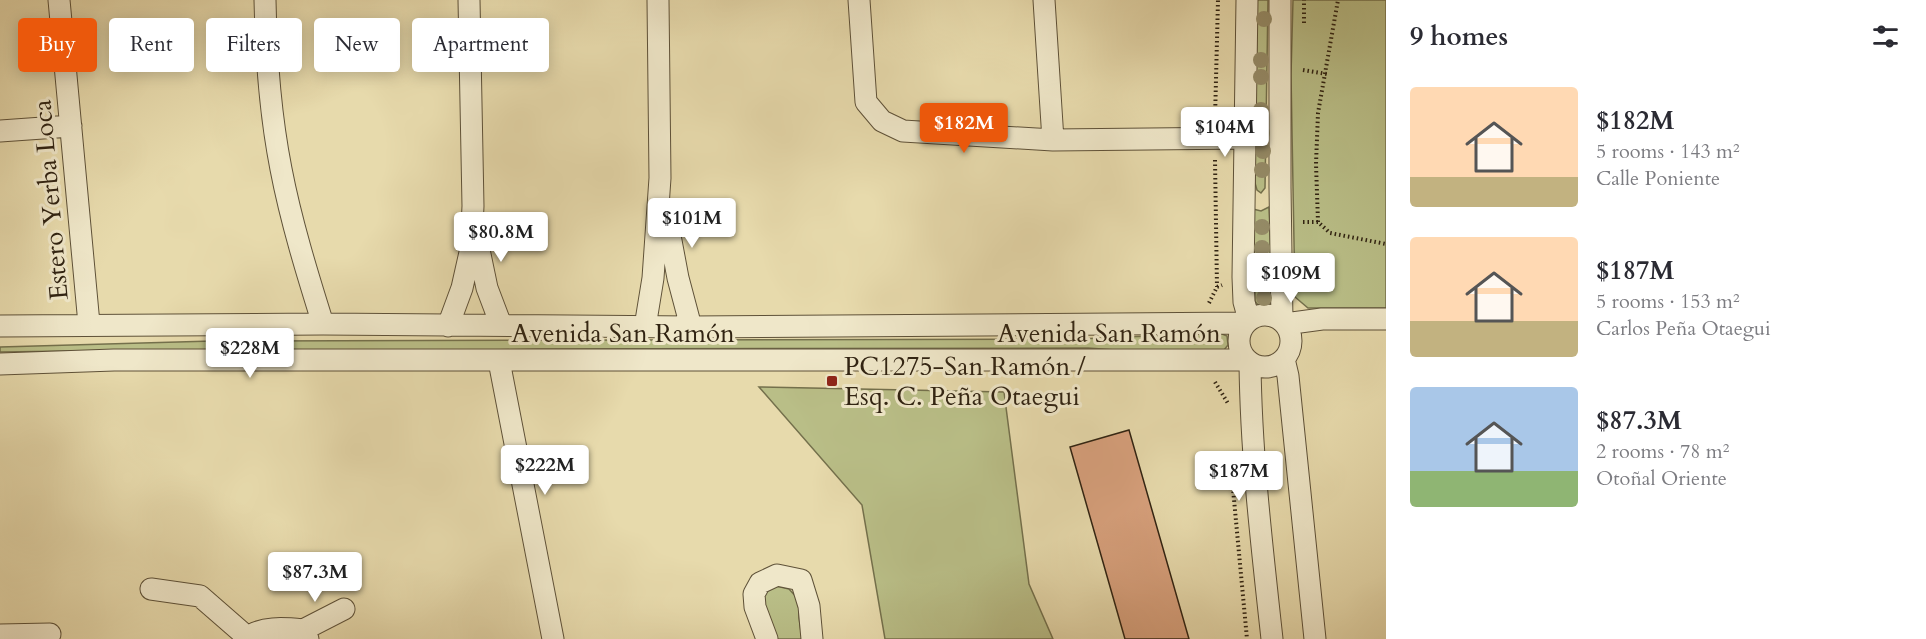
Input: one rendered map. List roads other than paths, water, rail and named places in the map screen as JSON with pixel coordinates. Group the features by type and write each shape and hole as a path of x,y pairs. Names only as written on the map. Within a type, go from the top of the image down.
{"street":[{"name":"Estero Yerba Loca","path":"59,0 89,324"},
{"path":"265,0 269,84 281,167 298,242 323,324"},
{"path":"448,326 462,288 471,248 473,206 469,0"},
{"path":"645,327 653,278 660,178 658,0"},
{"path":"859,0 866,102 882,121 903,131 1053,140 1245,138"},
{"path":"1044,0 1053,140"},
{"path":"1247,0 1243,277 1248,322"},
{"path":"1280,0 1283,323"},
{"path":"0,131 71,126"},
{"path":"660,178 668,228 691,327"},
{"path":"1244,191 1251,200 1262,202 1273,198 1280,187"},
{"path":"473,206 477,248 487,288 501,325"},
{"path":"1268,315 1283,323 1288,329 1291,341 1284,359 1270,367 1260,367 1248,361 1241,352 1239,342 1240,332 1248,322 1259,316 1268,315"},
{"path":"1283,323 1322,319 1386,319"},
{"name":"Avenida San Ramón","path":"0,326 323,324 691,327 1248,322"},
{"path":"1284,359 1288,376 1315,639"},
{"name":"Avenida San Ramón","path":"0,364 114,360 1248,361"},
{"path":"500,361 553,639"},
{"path":"1248,361 1262,547 1272,639"},
{"path":"767,639 755,607 754,594 760,583 777,575 801,580 809,606 812,639"},
{"path":"151,589 200,596 246,638 258,631 284,628 306,635 344,609"},
{"path":"0,634 50,634"}],"place":[{"name":"PC1275-San Ramón / Esq. C. Peña Otaegui","path":"832,381"}]}
